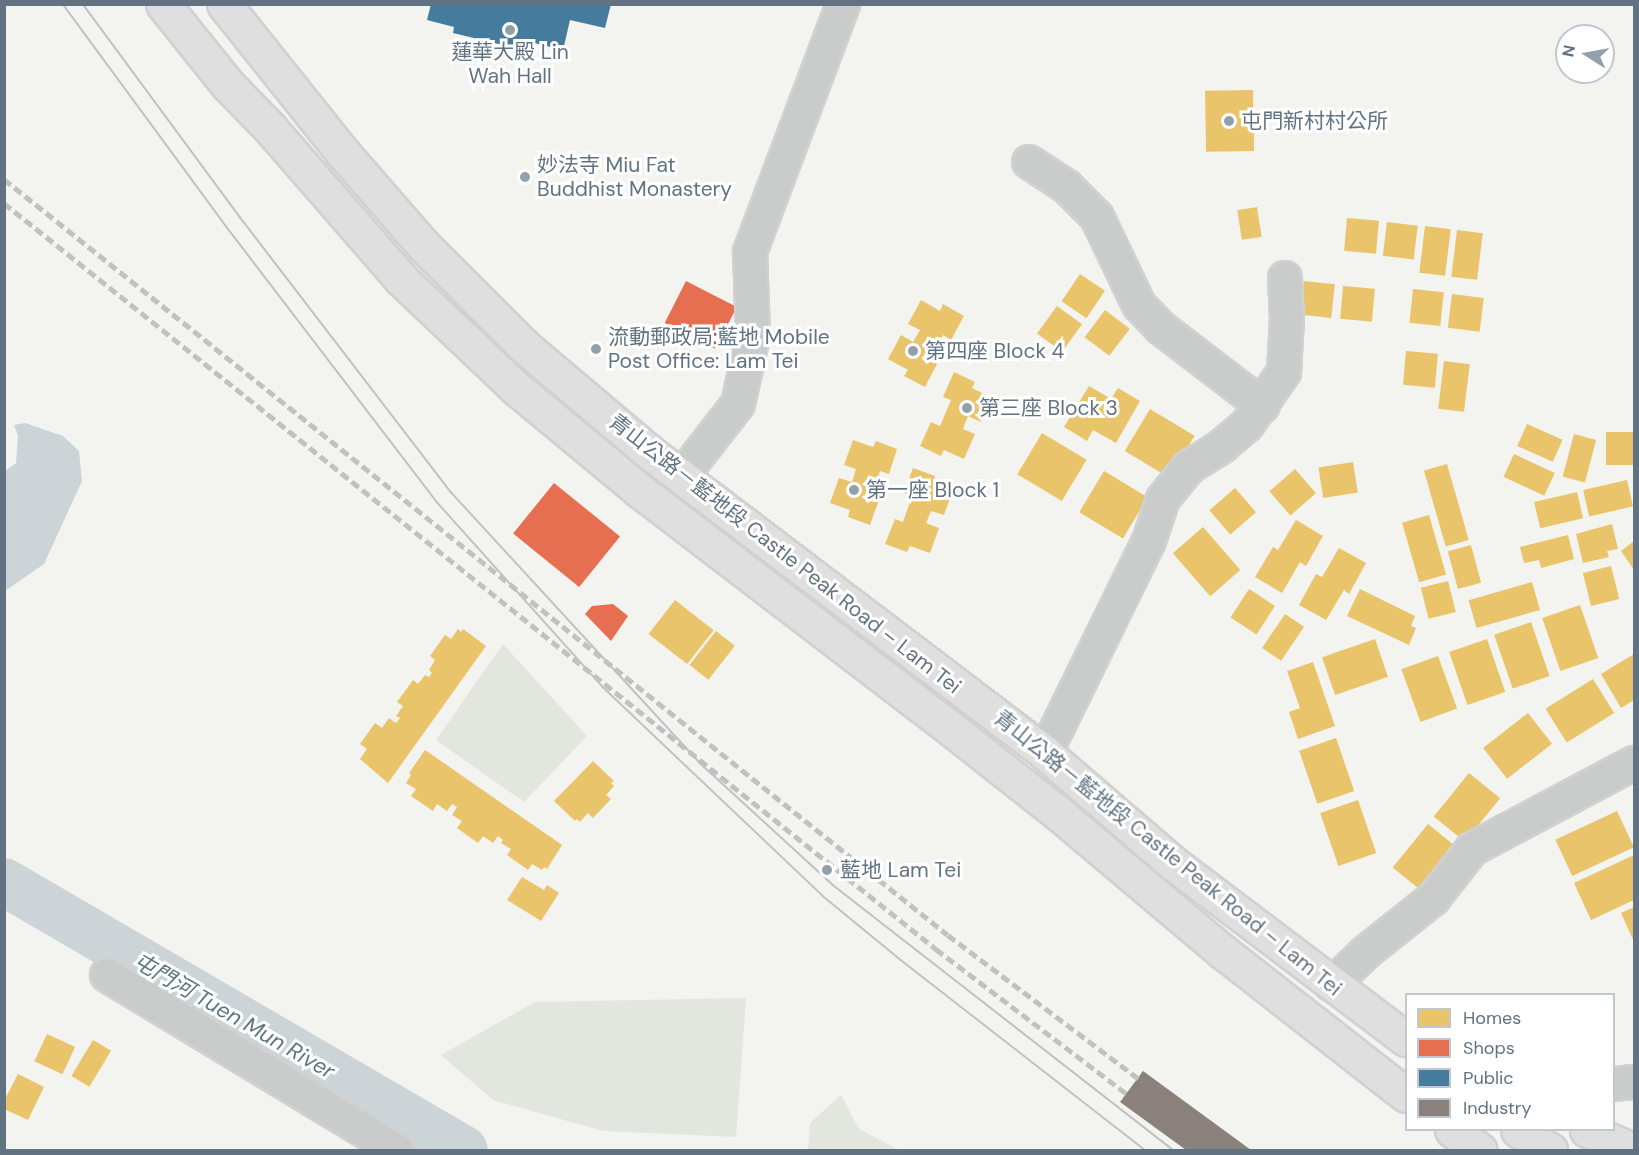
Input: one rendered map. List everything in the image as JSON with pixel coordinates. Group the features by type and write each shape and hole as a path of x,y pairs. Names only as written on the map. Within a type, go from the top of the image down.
{"main road":[{"name":"青山公路－藍地段 Castle Peak Road – Lam Tei","path":"163,4 228,85 401,279 516,388 657,505 1058,813 1300,1012 1405,1093"},
{"name":"青山公路－藍地段 Castle Peak Road – Lam Tei","path":"224,4 343,153 423,245 525,347 682,476 1045,753 1173,863 1405,1038"},
{"path":"1453,1131 1480,1150"},
{"path":"1520,1131 1550,1150"},
{"path":"1591,1131 1632,1150"}],"street":[{"path":"682,476 738,404 753,336 750,252 843,4"},
{"path":"1029,162 1068,187 1097,216 1139,304 1161,328 1263,406"},
{"path":"1045,753 1149,541 1163,499 1189,467 1222,447 1263,406 1284,372 1287,319 1285,278"},
{"path":"1332,984 1365,953 1433,899 1472,849 1635,763"},
{"path":"107,975 396,1150"},
{"path":"1615,1084 1635,1082"}],"shaded area":[{"path":"25,423 63,436 79,451 82,481 44,564 5,591 5,471 16,463 18,436 14,425"},
{"path":"503,644 587,736 524,802 436,740"},
{"path":"746,998 736,1137 603,1131 493,1100 441,1055 535,1002"},
{"path":"841,1095 859,1129 899,1150 808,1150 810,1123"}],"building: Homes":[{"name":"屯門新村村公所","path":"1253,90 1254,151 1206,152 1205,91"},
{"path":"1257,207 1262,237 1242,240 1237,210"},
{"path":"1347,218 1379,221 1376,254 1344,251"},
{"path":"1387,222 1418,226 1414,260 1383,256"},
{"path":"1425,226 1451,229 1445,276 1419,273"},
{"path":"1457,230 1483,233 1477,280 1451,277"},
{"path":"1080,274 1105,291 1086,318 1062,301"},
{"path":"1304,281 1335,284 1331,318 1300,315"},
{"path":"1343,286 1375,289 1372,322 1340,319"},
{"path":"1413,289 1444,292 1440,326 1409,323"},
{"path":"1452,294 1484,298 1480,332 1448,328"},
{"name":"第四座 Block 4","path":"921,300 940,311 943,304 964,316 951,340 943,335 929,359 937,364 925,387 904,376 908,370 888,359 901,335 913,342 920,330 908,324"},
{"path":"1057,306 1082,324 1062,352 1037,334"},
{"path":"1105,310 1130,329 1109,356 1085,337"},
{"path":"1406,351 1438,354 1435,388 1403,385"},
{"path":"1444,361 1470,364 1464,412 1438,409"},
{"name":"第三座 Block 3","path":"954,372 975,382 972,388 992,398 981,422 968,416 963,429 975,434 964,459 944,450 941,456 920,446 931,422 940,426 951,400 943,397"},
{"path":"1089,386 1111,399 1118,388 1140,401 1116,443 1093,430 1087,441 1064,427"},
{"path":"1150,409 1195,436 1169,478 1125,451"},
{"path":"1527,424 1563,440 1553,462 1517,446"},
{"path":"1606,432 1634,432 1634,465 1606,465"},
{"path":"1042,433 1087,460 1062,501 1017,474"},
{"path":"1574,434 1596,440 1585,482 1563,477"},
{"name":"第一座 Block 1","path":"853,440 873,447 876,441 897,449 889,474 880,471 871,497 879,500 870,525 848,517 850,510 830,503 839,478 852,482 856,469 844,465"},
{"path":"1514,454 1555,473 1544,496 1503,477"},
{"path":"1353,462 1358,493 1323,498 1318,467"},
{"path":"1447,464 1469,540 1446,547 1424,471"},
{"path":"913,468 935,476 933,483 953,490 944,515 931,511 926,523 939,528 930,553 910,546 907,552 885,544 895,519 903,522 912,496 904,493"},
{"path":"1295,469 1316,493 1290,515 1269,491"},
{"path":"1104,471 1148,497 1123,538 1079,512"},
{"path":"1627,480 1633,506 1589,516 1583,490"},
{"path":"1235,488 1256,512 1230,534 1209,510"},
{"path":"1577,492 1583,518 1540,528 1534,502"},
{"path":"1429,515 1446,575 1419,582 1402,523"},
{"path":"1296,520 1323,536 1306,566 1300,562 1282,593 1255,577 1273,547 1278,550"},
{"path":"1612,524 1618,549 1607,551 1609,557 1583,563 1576,534"},
{"path":"1203,527 1240,570 1210,596 1173,553"},
{"path":"1568,535 1574,559 1541,568 1539,560 1524,563 1520,547"},
{"path":"1634,541 1634,570 1621,551"},
{"path":"1471,545 1481,583 1458,589 1448,551"},
{"path":"1339,548 1366,563 1349,594 1344,590 1326,620 1299,605 1316,574 1322,577"},
{"path":"1611,566 1619,599 1591,606 1583,573"},
{"path":"1448,581 1456,612 1429,619 1421,588"},
{"path":"1532,582 1540,610 1477,628 1469,600"},
{"path":"1249,589 1275,606 1256,634 1230,618"},
{"path":"1360,589 1415,616 1411,626 1416,628 1409,645 1347,616"},
{"path":"675,600 714,630 687,664 649,634"},
{"path":"1580,605 1598,658 1560,671 1542,618"},
{"path":"1285,614 1304,627 1281,661 1262,648"},
{"path":"1531,622 1550,676 1513,689 1494,635"},
{"path":"458,629 461,632 463,629 486,646 388,783 360,759 367,749 360,744 375,723 382,728 389,718 396,723 400,718 396,716 403,706 397,702 413,680 418,684 425,675 429,677 432,673 429,670 435,660 430,656 445,635 451,639"},
{"path":"716,631 735,646 708,680 690,665"},
{"path":"1375,639 1388,677 1335,695 1322,657"},
{"path":"1487,639 1505,692 1467,705 1449,652"},
{"path":"1634,654 1634,700 1621,708 1601,674"},
{"path":"1438,656 1457,709 1421,722 1401,669"},
{"path":"1313,662 1335,726 1298,739 1289,712 1300,708 1287,671"},
{"path":"1593,679 1614,713 1567,743 1546,709"},
{"path":"1528,713 1552,744 1507,779 1483,748"},
{"path":"1336,738 1354,791 1317,804 1299,751"},
{"path":"425,750 562,845 547,869 544,867 542,870 532,864 528,870 507,855 511,849 501,843 503,840 498,836 493,843 483,836 478,843 457,828 462,821 452,815 457,807 452,804 447,811 437,804 433,811 411,796 416,789 406,783 411,775 409,773"},
{"path":"593,761 614,781 611,783 614,786 606,795 611,799 593,818 588,813 580,822 577,819 575,821 554,801"},
{"path":"1469,773 1500,798 1465,842 1434,817"},
{"path":"1358,800 1376,853 1338,866 1320,813"},
{"path":"1617,811 1634,847 1572,876 1555,840"},
{"path":"1428,824 1459,849 1424,893 1393,868"},
{"path":"1634,855 1634,900 1591,920 1574,883"},
{"path":"522,877 544,890 547,885 559,893 541,921 507,900"},
{"path":"1634,907 1634,942 1621,913"},
{"path":"47,1034 75,1047 62,1074 34,1061"},
{"path":"93,1040 111,1051 89,1087 71,1076"},
{"path":"18,1074 44,1087 28,1120 4,1109 4,1101"}],"building: Shops":[{"path":"686,281 737,307 715,349 665,323"},
{"path":"554,483 620,536 579,587 513,534"},
{"path":"613,604 628,616 611,641 585,614 592,606"}],"building: Public":[{"name":"蓮華大殿 Lin Wah Hall","path":"431,4 611,4 605,28 570,20 563,50 534,43 532,52 453,33 454,27 427,20"}],"building: Industry":[{"path":"1143,1071 1251,1150 1186,1150 1120,1102"}],"waterway":[{"name":"屯門河 Tuen Mun River","path":"4,882 464,1150"}],"tram line":[{"path":"63,4 226,226 437,502 603,687 823,896 901,960 1145,1150"},
{"path":"83,4 240,217 451,492 699,762 833,885 1174,1150"}],"railway":[{"path":"4,179 948,935 1142,1081"},
{"path":"4,203 936,949 1130,1096"}],"place":[{"name":"蓮華大殿 Lin Wah Hall","path":"510,30"},
{"name":"屯門新村村公所","path":"1229,121"},
{"name":"妙法寺 Miu Fat Buddhist Monastery","path":"525,177"},
{"name":"流動郵政局:藍地 Mobile Post Office: Lam Tei","path":"596,349"},
{"name":"第四座 Block 4","path":"913,351"},
{"name":"第三座 Block 3","path":"967,408"},
{"name":"第一座 Block 1","path":"854,490"},
{"name":"藍地 Lam Tei","path":"827,870"}]}
